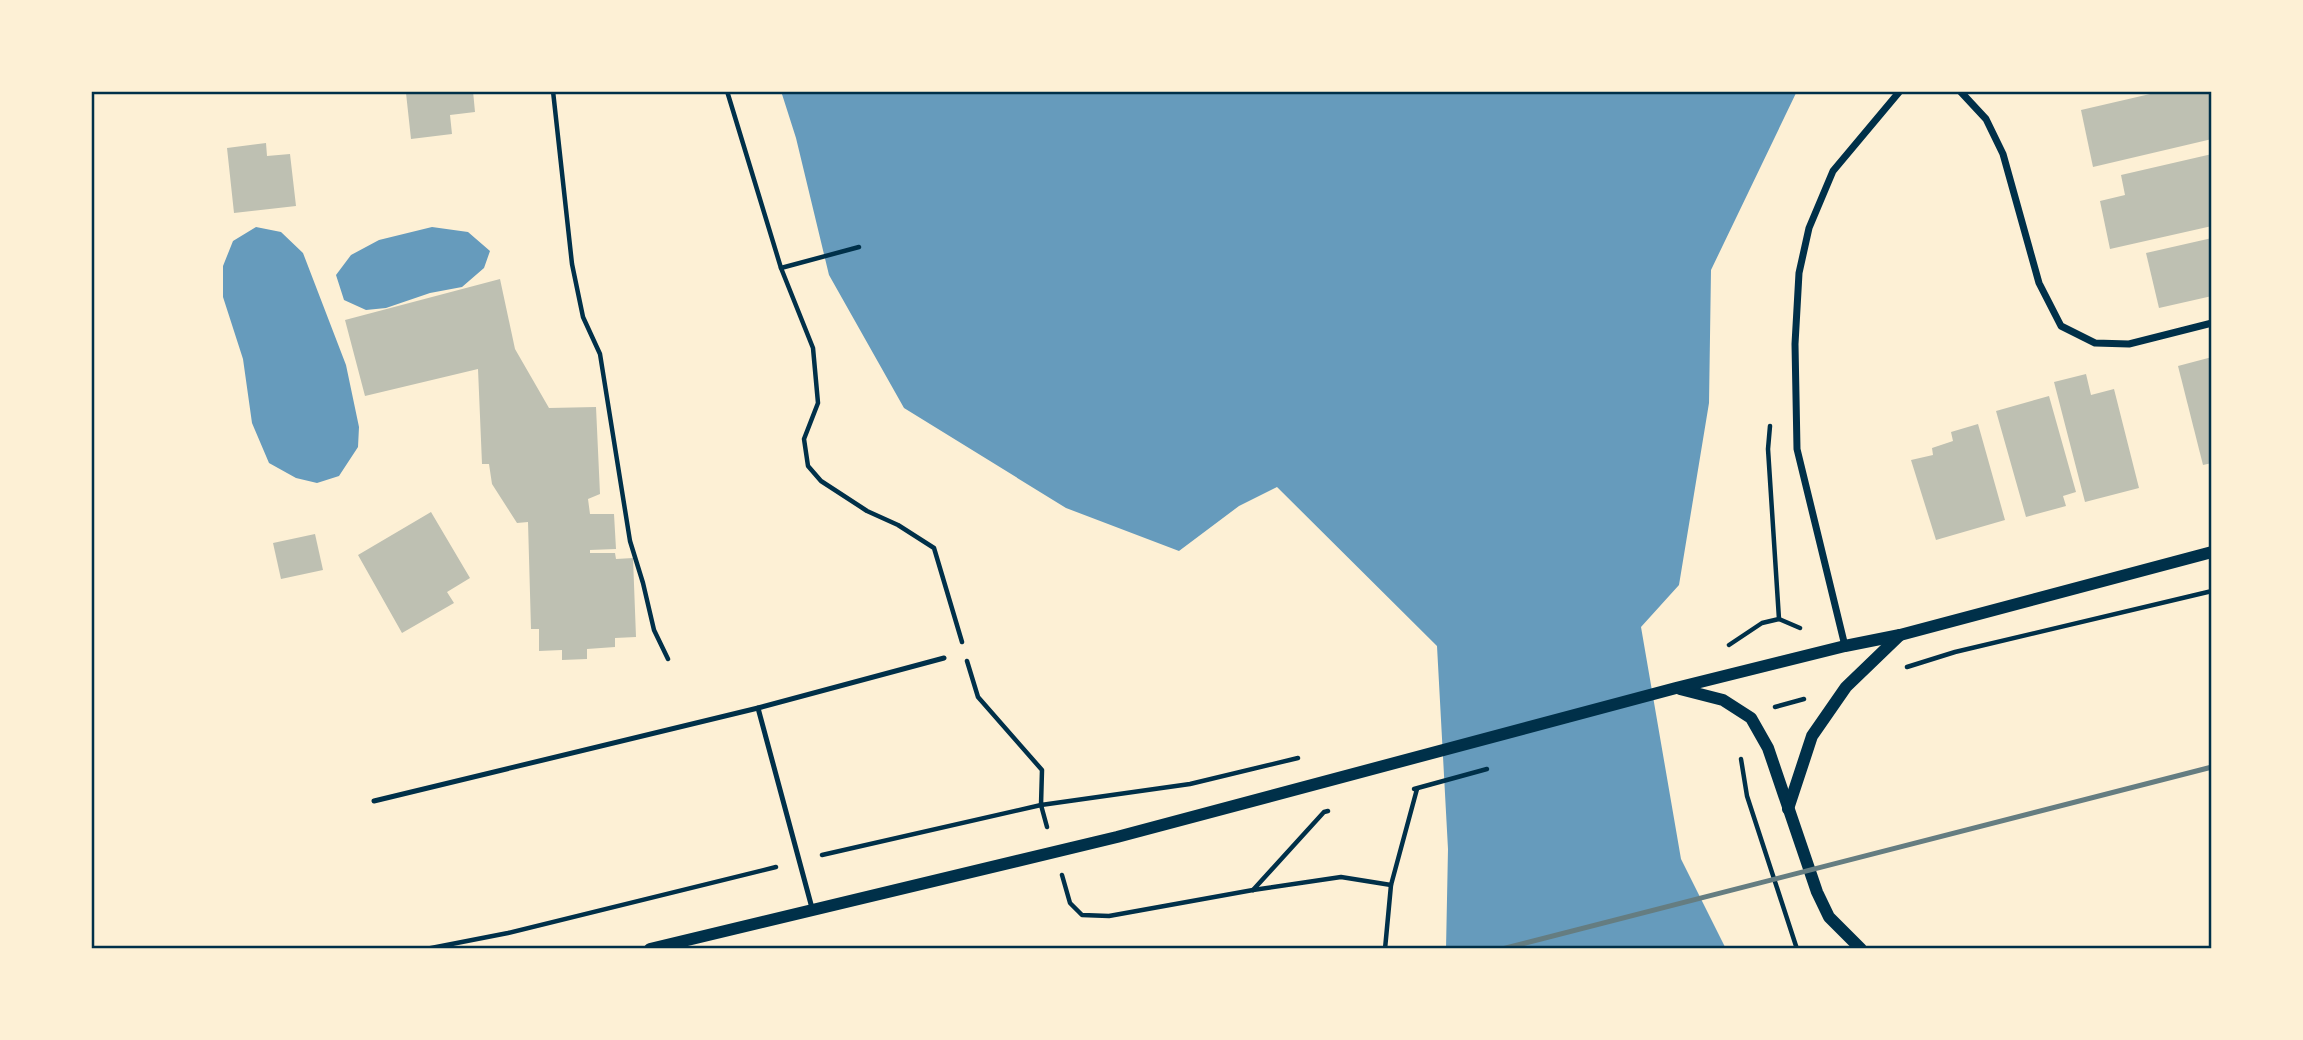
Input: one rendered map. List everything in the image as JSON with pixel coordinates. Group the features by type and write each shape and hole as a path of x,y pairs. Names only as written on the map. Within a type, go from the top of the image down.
{"street":[{"path":"1845,646 1797,449 1795,344 1800,273 1809,228 1833,171 1900,91"},
{"path":"1960,91 1986,118 2003,154 2039,283 2061,326 2095,343 2129,344 2212,323"},
{"path":"650,949 1117,837 1676,688 1900,635 2212,552"},
{"path":"1788,809 1812,736 1843,693 1900,635"},
{"path":"1676,688 1723,700 1751,718 1768,748 1829,917 1861,949"}],"lane":[{"path":"374,802 758,708 944,658"},
{"path":"758,708 813,911"}],"path":[{"path":"552,91 575,277 583,317 600,354 630,541 654,630 668,659"},
{"path":"727,91 780,268 813,348 818,403 804,439 808,466 821,481 934,548 978,697 1042,770 1041,805"},
{"path":"780,268 859,247"},
{"path":"1906,667 1955,652 2212,591"},
{"path":"1797,949 1746,796 1739,750 1731,730 1751,718 1788,703 1825,694 1843,693"},
{"path":"426,949 508,933 1041,805 1190,784 1310,755"},
{"path":"1404,792 1430,785"},
{"path":"1385,949 1391,885 1417,788"},
{"path":"1253,890 1324,812 1337,809"},
{"path":"1070,903 1082,915 1109,916 1341,877 1391,885"}],"water":[{"path":"781,91 1797,91 1711,270 1709,403 1679,585 1641,627 1681,859 1726,949 1446,949 1448,849 1437,646 1277,487 1239,506 1179,551 1066,508 904,408 829,275 796,138"},
{"path":"256,227 281,232 303,253 346,365 359,427 358,447 339,476 317,483 296,478 269,463 252,423 243,359 223,297 223,266 233,241"},
{"path":"432,227 468,232 490,251 484,268 462,287 430,293 386,308 366,310 344,300 336,275 351,255 379,240"}],"building":[{"path":"473,91 475,112 450,115 452,134 411,139 406,93"},
{"path":"2163,91 2212,91 2212,139 2093,167 2081,110"},
{"path":"266,143 267,156 290,154 296,206 234,213 227,148"},
{"path":"2212,154 2212,226 2110,249 2100,201 2125,195 2121,175"},
{"path":"2212,238 2212,296 2159,308 2146,253"},
{"path":"500,279 515,349 549,408 596,407 600,494 588,499 590,514 614,514 616,549 590,550 590,553 615,553 616,559 633,558 636,637 615,638 615,647 587,649 587,659 562,660 562,650 539,651 539,629 531,629 528,522 517,523 492,484 489,464 482,464 478,369 365,396 345,320"},
{"path":"2212,357 2212,463 2203,465 2178,366"},
{"path":"2086,374 2091,395 2114,389 2139,488 2085,502 2054,382"},
{"path":"2049,396 2076,492 2063,496 2066,506 2026,517 1996,411"},
{"path":"1978,424 2005,520 1936,540 1911,460 1933,455 1932,448 1953,441 1951,432"},
{"path":"431,512 470,578 447,592 454,603 402,633 358,555"},
{"path":"315,534 323,570 281,579 273,543"}],"railway":[{"path":"1502,949 2212,767"}]}
